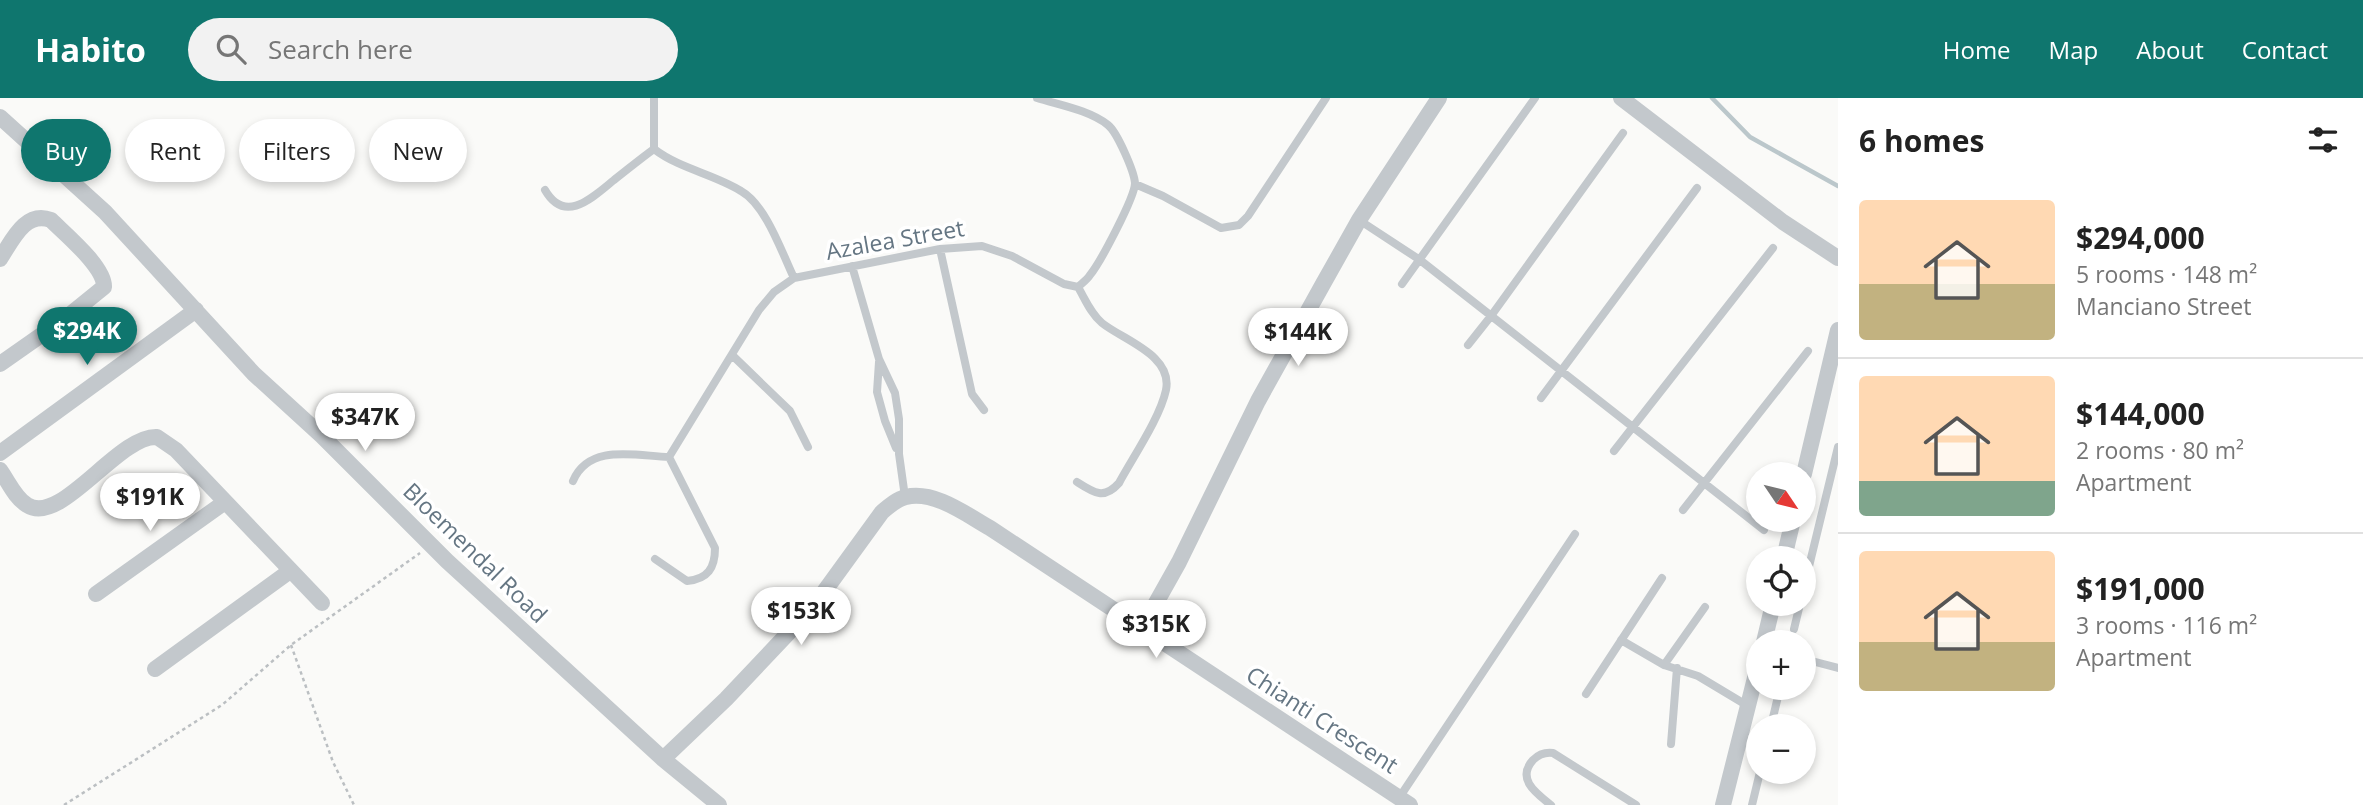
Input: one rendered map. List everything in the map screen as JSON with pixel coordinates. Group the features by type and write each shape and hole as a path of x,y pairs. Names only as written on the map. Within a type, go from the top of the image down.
{"street":[{"path":"1142,628 1179,562 1258,401 1359,220 1439,98"},
{"path":"1621,98 1783,222 1838,258"},
{"name":"Bloemendal Road","path":"0,117 105,212 254,374 322,436 432,545 663,759 719,805"},
{"path":"0,258 25,223 33,218 43,217 51,220 86,256 103,277 105,284 67,317 0,364"},
{"path":"0,453 196,310"},
{"path":"1807,462 1838,330"},
{"path":"0,470 24,504 39,509 46,508 61,500 139,441 157,438 176,450 322,603"},
{"path":"663,759 726,699 814,607 882,512 905,497"},
{"name":"Chianti Crescent","path":"905,497 932,499 990,528 1404,802"},
{"path":"96,594 225,502"},
{"path":"155,669 290,571"},
{"path":"1723,805 1750,700"}],"lane":[{"path":"654,98 654,149"},
{"path":"1037,98 1093,117 1111,128 1127,159 1135,184 1129,204 1097,265 1078,287 1094,315 1151,355 1166,377 1166,389 1160,407 1119,483 1111,492 1101,494 1077,482"},
{"path":"1135,184 1221,228 1239,225 1248,216 1326,98"},
{"path":"1402,284 1535,98"},
{"path":"1468,345 1623,133"},
{"path":"545,190 551,200 574,207 588,201 654,149"},
{"path":"654,149 742,191 752,199 763,213 794,278 774,292 759,310 669,457"},
{"path":"1541,398 1697,188"},
{"path":"1359,220 1420,260 1746,516"},
{"name":"Azalea Street","path":"794,278 940,249 982,246 995,249 1064,284 1078,287"},
{"path":"1614,451 1773,248"},
{"path":"940,249 972,394 984,410"},
{"path":"852,266 879,359 895,393 905,497"},
{"path":"1683,510 1808,351"},
{"path":"732,355 790,411 808,447"},
{"path":"879,359 877,392 885,421 899,454"},
{"path":"1816,546 1834,484 1838,446"},
{"path":"573,481 583,464 601,455 669,457"},
{"path":"655,559 687,581 705,576 713,567 715,558 715,548 669,457"},
{"path":"1404,802 1575,534"},
{"path":"1586,694 1662,578"},
{"path":"1664,665 1705,607"},
{"path":"1794,629 1797,616"},
{"path":"1621,640 1664,665 1698,676 1748,706"},
{"path":"1816,662 1838,668"},
{"path":"1671,744 1677,668"},
{"path":"1551,805 1534,791 1525,776 1526,769 1534,758 1548,752 1636,805"},
{"path":"1752,805 1757,784"}],"path":[{"path":"64,805 222,705 292,645 432,545"},
{"path":"292,645 333,762 354,805"}],"waterway":[{"path":"1712,98 1750,137 1838,186"}]}
